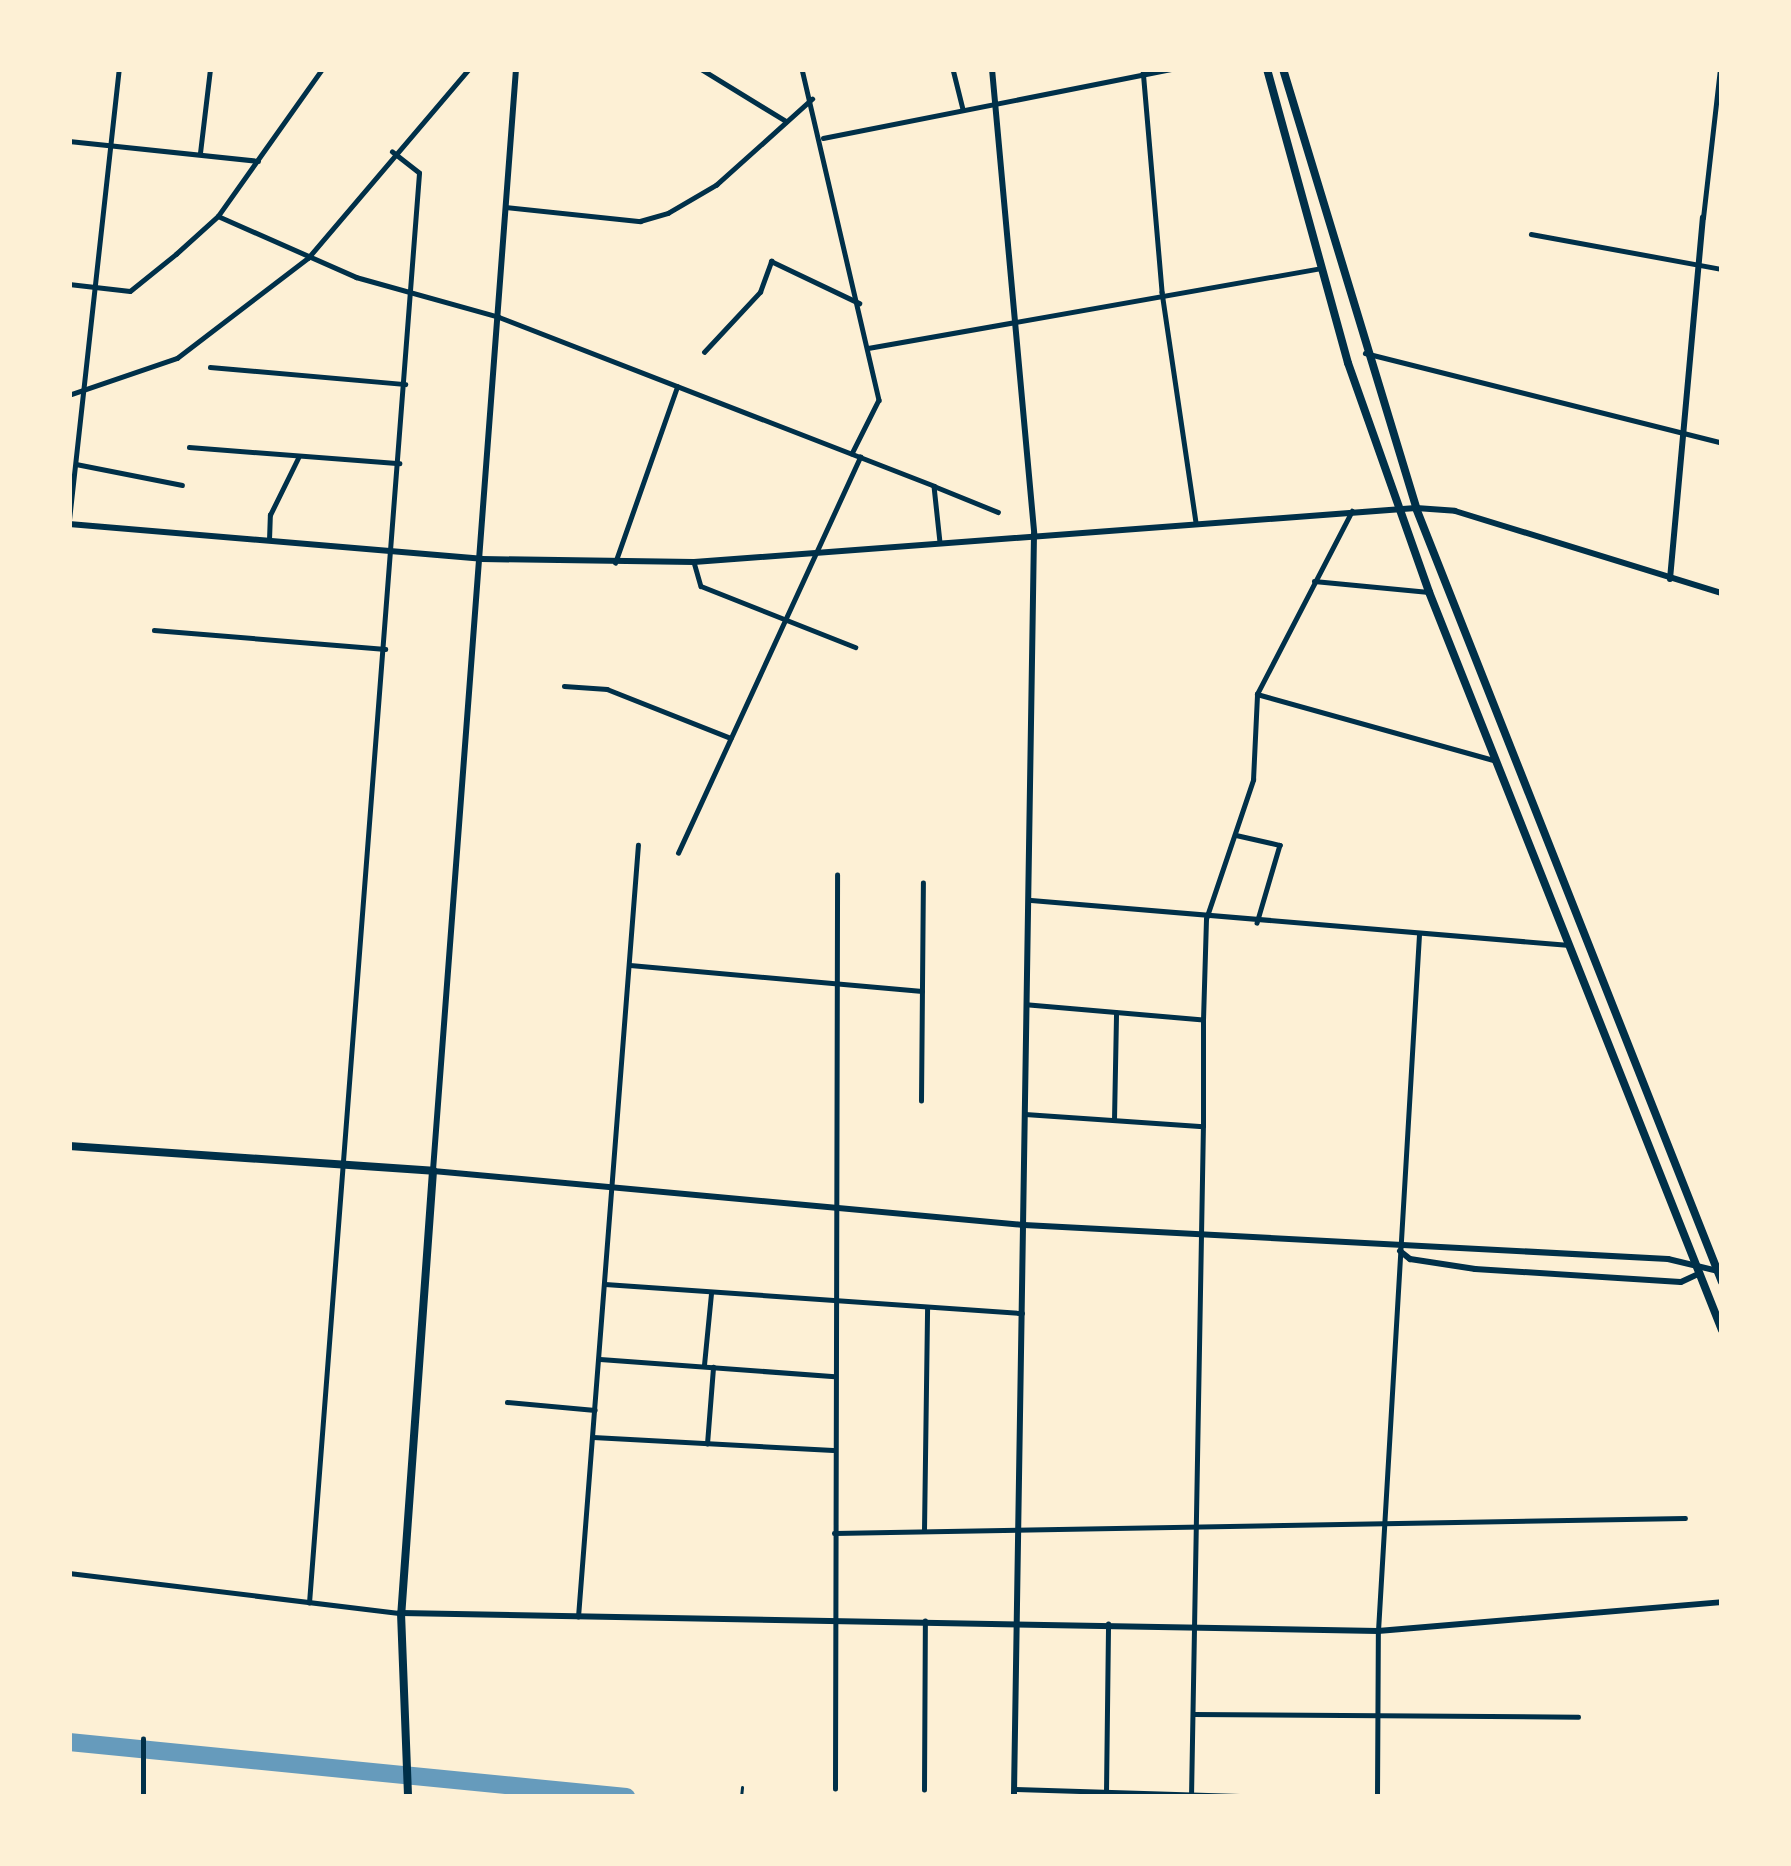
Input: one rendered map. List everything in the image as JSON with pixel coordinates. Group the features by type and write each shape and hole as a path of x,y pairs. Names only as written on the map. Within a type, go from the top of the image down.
{"main road":[{"path":"1267,69 1322,268 1429,592 1722,1330"},
{"path":"1282,69 1416,508 1721,1276"},
{"path":"69,1146 434,1171 401,1612 407,1792"}],"street":[{"path":"119,69 69,522 482,559 615,563 694,562 1416,508 1455,511 1722,593"},
{"path":"200,153 210,69"},
{"path":"69,284 130,291 218,216 322,69"},
{"path":"69,395 177,358 308,258 392,152 469,69"},
{"path":"516,69 434,1171 836,1204 1024,1225 1400,1251 1446,1245 1668,1259 1721,1276"},
{"path":"701,69 786,121"},
{"path":"678,853 879,400 823,138 802,69"},
{"path":"952,69 963,109"},
{"path":"992,69 1034,534 1014,1794 1272,1797"},
{"path":"823,138 1173,69"},
{"path":"1670,579 1720,69"},
{"path":"1143,72 1162,292 1196,522"},
{"path":"506,207 640,221 668,213 716,184 812,99"},
{"path":"69,141 258,161"},
{"path":"309,1603 419,172 392,152"},
{"path":"218,216 308,258 411,296 499,317 998,512"},
{"path":"1532,234 1722,269"},
{"path":"704,352 760,292 771,261 859,303"},
{"path":"868,348 1162,292 1322,268"},
{"path":"1365,353 1722,443"},
{"path":"210,367 405,384"},
{"path":"615,563 677,387"},
{"path":"189,447 399,463"},
{"path":"269,540 270,515 296,475 298,456"},
{"path":"76,464 182,485"},
{"path":"934,486 940,542"},
{"path":"1191,1796 1206,919 1256,761 1257,694 1352,511"},
{"path":"694,562 701,586 855,646"},
{"path":"1314,581 1429,592"},
{"path":"154,630 385,649"},
{"path":"564,686 607,688 731,738"},
{"path":"1257,694 1492,760"},
{"path":"1235,835 1280,845 1257,923"},
{"path":"578,1617 638,845"},
{"path":"835,1789 837,875"},
{"path":"921,1101 923,883"},
{"path":"1029,900 1206,919 1569,945"},
{"path":"1377,1797 1378,1631 1419,935"},
{"path":"630,964 922,991"},
{"path":"1026,1005 1204,1020"},
{"path":"1114,1120 1116,1013"},
{"path":"1024,1114 1203,1126"},
{"path":"1400,1251 1410,1259 1475,1269 1682,1282 1700,1273"},
{"path":"605,1284 1022,1313"},
{"path":"707,1444 711,1292"},
{"path":"924,1530 926,1308"},
{"path":"599,1359 834,1376"},
{"path":"507,1402 595,1410"},
{"path":"593,1437 835,1450"},
{"path":"834,1533 1195,1531 1685,1518"},
{"path":"69,1573 401,1612 578,1617 1378,1631 1722,1602"},
{"path":"924,1790 925,1621"},
{"path":"1106,1792 1108,1624"},
{"path":"1192,1714 1578,1717"},
{"path":"143,1739 143,1797"},
{"path":"741,1797 742,1787"}],"waterway":[{"path":"69,1742 626,1797"}]}
